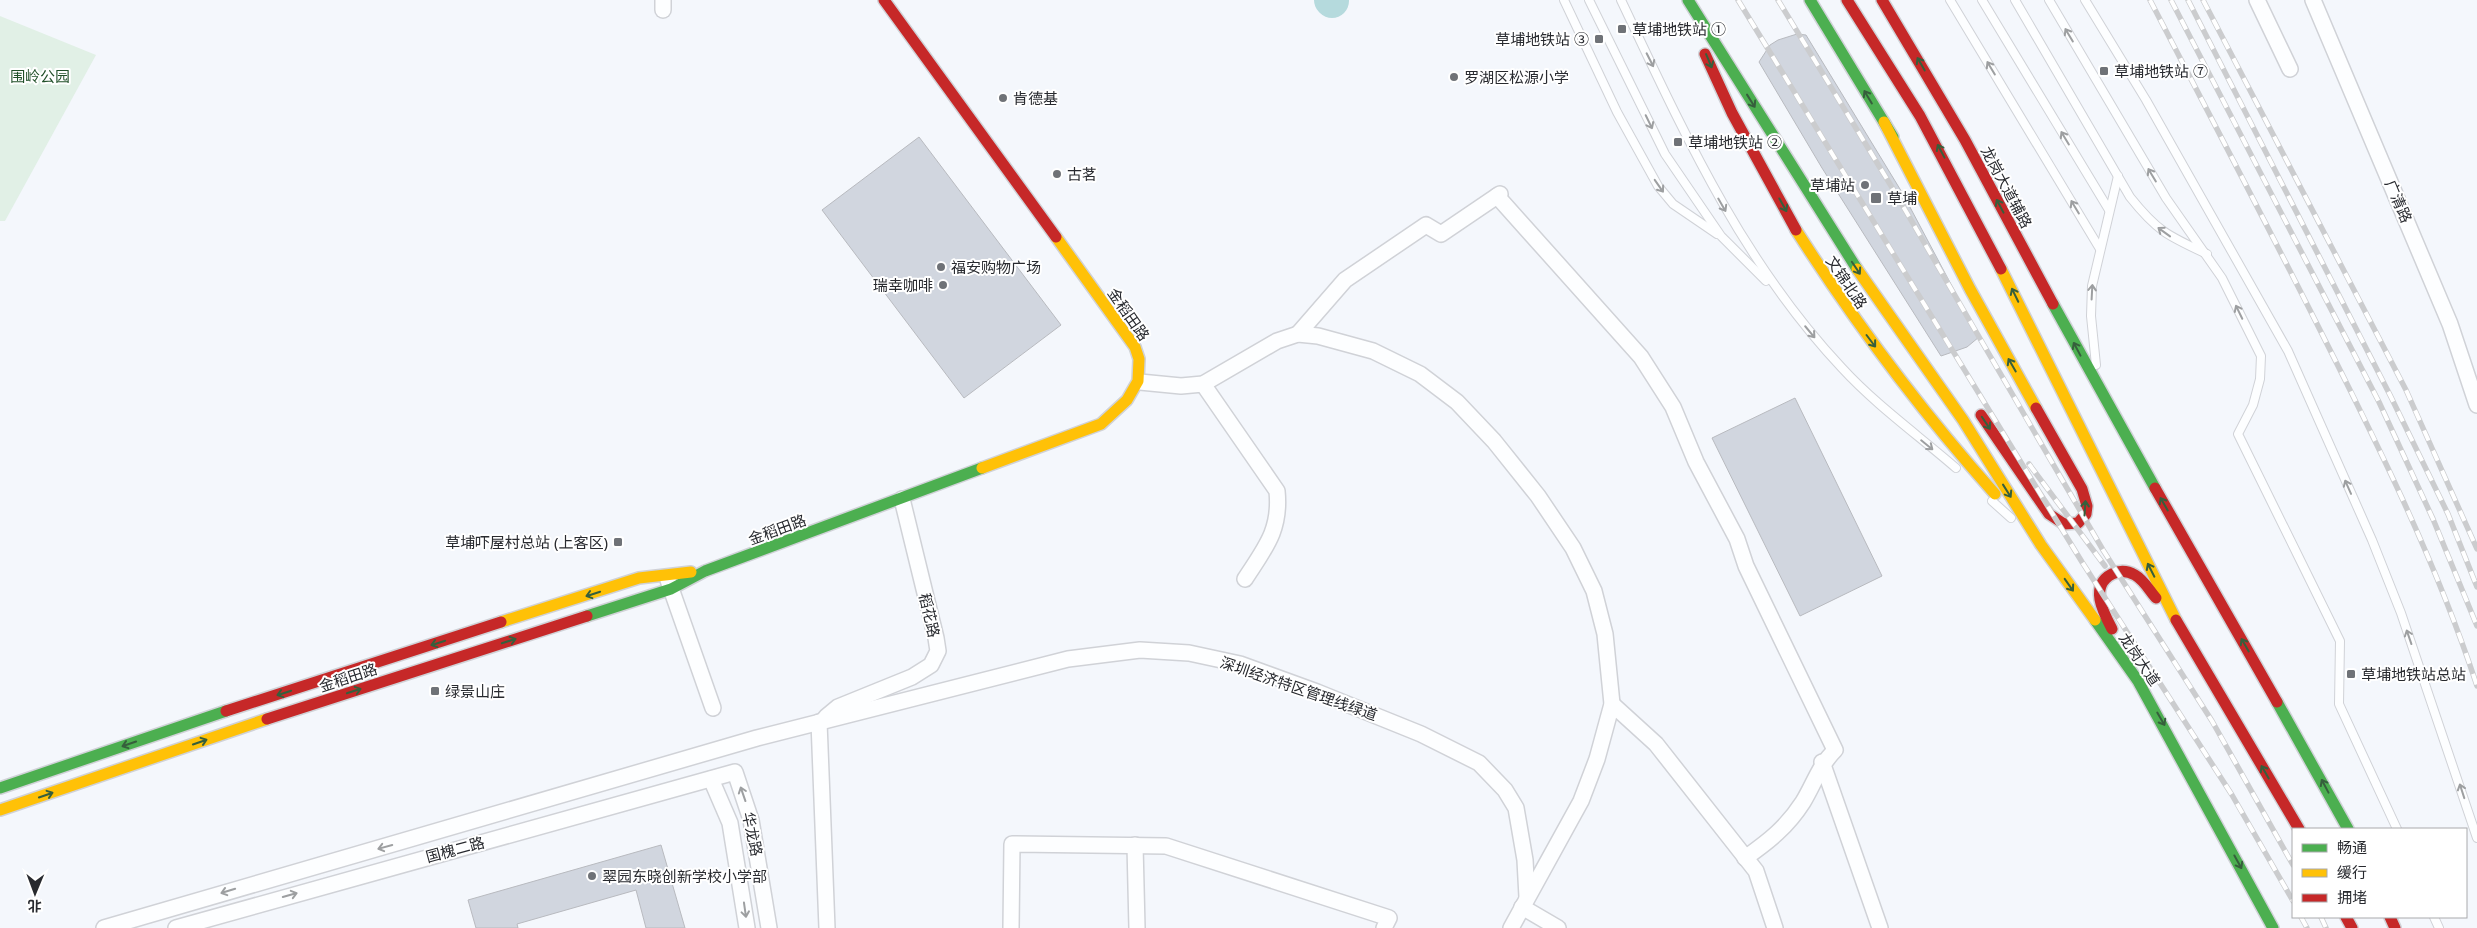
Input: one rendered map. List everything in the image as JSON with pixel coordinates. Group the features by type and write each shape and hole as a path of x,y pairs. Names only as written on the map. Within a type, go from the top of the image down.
{"main road":[{"name":"金稻田路","path":"0,810 705,571 902,500 1102,424 1128,401 1140,382 1139,357 1135,347 884,0"},
{"name":"文锦北路","path":"1683,0 1728,106 1828,283 1966,464 2041,545"},
{"name":"文锦北路","path":"1688,0 1806,191 1888,315 1963,420"},
{"path":"1810,0 1966,256"},
{"path":"1847,0 1884,54 1938,146 2008,280 2105,481 2177,622 2298,828"},
{"name":"龙岗大道辅路","path":"1882,0 1965,140 2100,392"},
{"path":"1884,122 1998,342 2078,481 2087,507 2085,516 2080,523 2071,526 2062,525 2049,514 1972,403"},
{"path":"1806,191 1880,280"},
{"path":"2043,381 2105,481"},
{"path":"2100,392 2347,828"},
{"name":"龙岗大道","path":"1963,420 2041,545 2138,681 2273,928"},
{"path":"2138,681 2101,606 2100,587 2106,576 2120,571 2131,572 2177,622"},
{"name":"金稻田路","path":"0,788 218,714 639,578 669,582"}],"street":[{"path":"2257,0 2290,69"},
{"name":"广清路","path":"2313,0 2450,324 2477,405"},
{"path":"1298,334 1345,280 1426,225 1441,234 1498,195 1642,357 1673,407 1696,462 1738,540 1746,566 1835,750 1822,762 1803,802 1779,833 1745,858"},
{"path":"1140,382 1181,386 1203,384 1277,342 1298,334 1318,336 1373,351 1420,374 1457,402 1494,441 1538,496 1572,548 1594,591 1606,634 1612,704 1597,759 1581,802 1511,928"},
{"path":"1203,384 1277,491 1279,510 1273,536 1245,579"},
{"name":"稻花路","path":"819,722 838,707 912,677 931,666 938,652 902,500"},
{"path":"669,582 713,708"},
{"name":"深圳经济特区管理线绿道","path":"432,834 757,738 1068,659 1140,650 1189,653 1240,664 1317,692 1422,734 1479,763 1505,790 1516,808 1525,860 1525,902"},
{"path":"1612,704 1656,744 1756,871 1775,928"},
{"path":"819,722 827,928"},
{"path":"1822,762 1880,928"},
{"name":"国槐二路","path":"176,928 438,853 735,772"},
{"name":"华龙路","path":"735,772 751,820 769,928"},
{"name":"华龙路","path":"711,779 730,823 747,928"},
{"path":"432,834 438,853"},
{"name":"国槐二路","path":"104,928 262,880 432,834"},
{"path":"1011,928 1012,844 1166,846 1388,918 1384,928"},
{"path":"1135,845 1136,928"},
{"path":"1525,902 1558,928"}],"lane":[{"path":"1564,0 1617,112 1658,186 1673,204 1721,236 1780,294 1842,369 1885,410 1964,476"},
{"path":"1589,0 1665,154 1721,236"},
{"path":"1621,0 1719,200 1780,294"},
{"path":"1950,0 2100,249"},
{"path":"1982,0 2109,210"},
{"path":"2014,0 2118,176 2148,220 2166,235 2208,254"},
{"path":"2049,0 2166,198 2208,254 2222,278 2260,356 2260,379 2253,405 2238,434 2340,641 2339,704 2397,828"},
{"path":"2085,0 2146,100 2288,351 2372,540 2401,613 2477,838"},
{"path":"2100,392 2091,316 2092,286 2118,176"},
{"path":"1978,489 2041,545"}],"green space":[{"name":"围岭公园","path":"0,16 96,55 5,221 0,221"}],"building":[{"name":"草埔站","path":"1797,34 1806,35 1903,194 1979,337 1967,347 1941,356 1822,168 1759,62 1770,45 1778,40"},
{"name":"福安购物广场","path":"919,137 1061,325 964,398 822,210"},
{"path":"1795,398 1882,576 1800,616 1712,438"},
{"path":"661,845 685,928 646,928 636,890 517,924 518,928 476,928 468,900"}],"railway":[{"path":"1738,0 2082,562 2232,795 2292,899"},
{"path":"1778,0 1893,189 2103,550 2212,721 2292,863"},
{"path":"2150,0 2297,285 2383,458 2443,593 2477,686"},
{"path":"2171,0 2379,402 2433,519 2477,626"},
{"path":"2188,0 2390,395 2448,514 2477,587"},
{"path":"2203,0 2406,390 2477,549"},
{"path":"2029,464 2105,566"},
{"path":"2302,918 2307,928"},
{"path":"2321,918 2326,928"}],"traffic: fast":[{"path":"1688,0 1857,269"},
{"path":"1810,0 1893,137"},
{"path":"2053,304 2155,488"},
{"path":"587,616 671,589 705,571 982,468"},
{"path":"2095,620 2138,681 2273,928"},
{"path":"2277,702 2347,828"},
{"path":"0,788 226,711"}],"traffic: slow":[{"path":"1884,122 1970,289 2036,408"},
{"path":"1796,230 1890,366 1941,431 1995,494"},
{"path":"982,468 1101,424 1127,400 1138,381 1139,359 1135,347 1056,237"},
{"path":"1857,269 1963,420 2041,545 2095,620"},
{"path":"2001,269 2176,620"},
{"path":"501,622 639,578 691,572"},
{"path":"0,810 267,719"}],"traffic: jam":[{"path":"884,0 1056,237"},
{"path":"1847,0 1920,116 2001,269"},
{"path":"1882,0 1965,140 2053,304"},
{"path":"1705,54 1732,113 1796,230"},
{"path":"1981,415 2049,514 2064,524 2078,523 2086,514 2087,506 2082,489 2036,408"},
{"path":"2155,488 2277,702"},
{"path":"2112,629 2100,600 2101,585 2112,574 2124,572 2135,575 2144,582 2156,598"},
{"path":"267,719 587,616"},
{"path":"2176,620 2298,828"},
{"path":"226,711 501,622"},
{"path":"2347,918 2352,928"},
{"path":"2390,918 2395,928"}],"place":[{"name":"草埔地铁站 ①","path":"1622,29"},
{"name":"草埔地铁站 ③","path":"1599,39"},
{"name":"草埔地铁站 ⑦","path":"2104,71"},
{"name":"罗湖区松源小学","path":"1454,77"},
{"name":"肯德基","path":"1003,98"},
{"name":"草埔地铁站 ②","path":"1678,142"},
{"name":"古茗","path":"1057,174"},
{"name":"草埔站","path":"1865,185"},
{"name":"草埔","path":"1876,198"},
{"name":"福安购物广场","path":"941,267"},
{"name":"瑞幸咖啡","path":"943,285"},
{"name":"草埔吓屋村总站 (上客区)","path":"618,542"},
{"name":"草埔地铁站总站","path":"2351,674"},
{"name":"绿景山庄","path":"435,691"},
{"name":"翠园东晓创新学校小学部","path":"592,876"}]}
